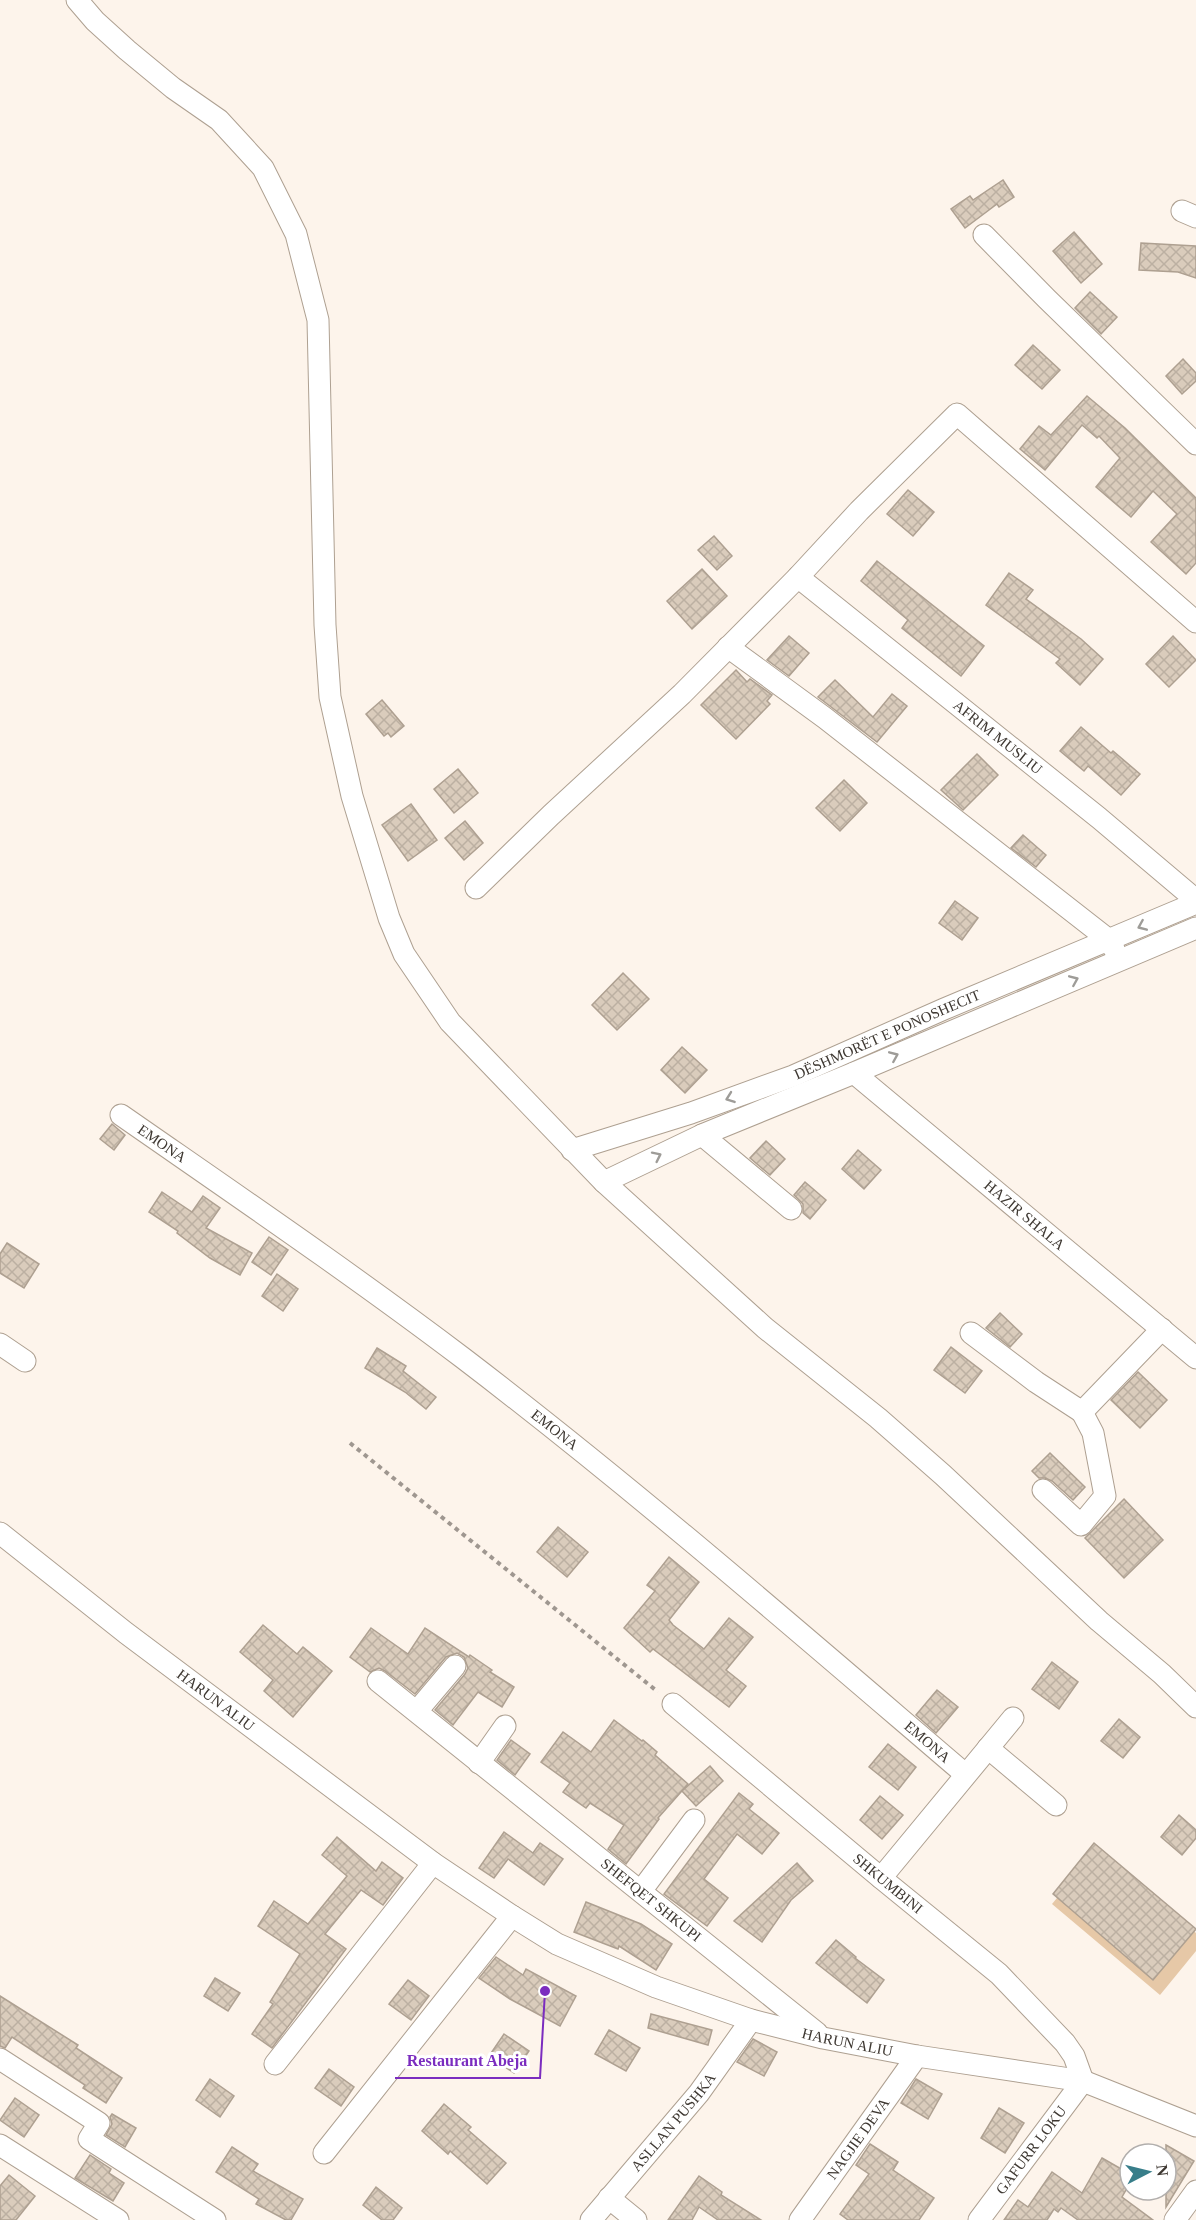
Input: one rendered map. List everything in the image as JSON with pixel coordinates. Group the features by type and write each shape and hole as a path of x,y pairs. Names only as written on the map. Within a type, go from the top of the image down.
{"street":[{"path":"77,0 95,21 127,50 173,88 219,120 263,168 296,234 318,321 327,666 330,698 352,796 389,918 404,954 450,1022 604,1182 765,1328 878,1418 943,1475 1099,1621 1162,1674 1196,1707"},
{"path":"984,235 1196,444"},
{"path":"476,888 682,694 798,577 859,511 957,414 1196,622"},
{"name":"AFRIM MUSLIU","path":"798,577 1100,818 1196,902"},
{"path":"728,647 825,718 1109,940 1121,960"},
{"name":"DËSHMORËT E PONOSHECIT","path":"572,1150 691,1113 793,1076 845,1051 1196,902"},
{"name":"DËSHMORËT E PONOSHECIT","path":"604,1182 702,1135 1196,928"},
{"name":"HAZIR SHALA","path":"854,1073 1196,1358"},
{"path":"760,1088 769,1107"},
{"name":"EMONA","path":"121,1114 463,1358 717,1562 965,1774"},
{"path":"702,1135 791,1209"},
{"path":"1082,1412 1162,1329"},
{"path":"971,1333 1036,1382 1082,1412 1093,1434 1106,1496 1081,1524 1043,1490"},
{"path":"0,1344 25,1361"},
{"name":"HARUN ALIU","path":"0,1533 126,1633 433,1863 557,1944 656,1986 751,2020 823,2038 917,2056 1083,2081 1196,2126"},
{"path":"417,1711 454,1666"},
{"name":"SHEFQET SHKUPI","path":"378,1681 823,2038"},
{"name":"SHKUMBINI","path":"673,1704 999,1974 1065,2043 1074,2056 1083,2081"},
{"name":"EMONA","path":"881,1878 1013,1718"},
{"path":"478,1763 505,1726"},
{"path":"988,1748 1056,1805"},
{"path":"641,1892 694,1820"},
{"path":"275,2064 433,1863"},
{"path":"324,2153 512,1916"},
{"name":"ASLLAN PUSHKA","path":"591,2220 699,2093 751,2020"},
{"name":"NAGJIE DEVA","path":"800,2220 917,2056"},
{"path":"0,2059 99,2123 89,2139 215,2220"},
{"name":"GAFURR LOKU","path":"979,2220 1083,2081"},
{"path":"0,2145 118,2220"},
{"path":"1175,2220 1196,2191"},
{"path":"609,2198 636,2220"}],"path":[{"path":"350,1443 673,1704"}],"shaded area":[{"path":"1097,1850 1196,1933 1196,1951 1160,1995 1052,1904"}],"building":[{"path":"1003,180 1014,197 999,207 997,204 965,228 951,209 970,196 973,200"},
{"path":"1074,232 1102,264 1081,283 1053,251"},
{"path":"1141,243 1196,246 1196,278 1178,272 1139,270"},
{"path":"1090,292 1117,317 1101,334 1075,308"},
{"path":"1033,345 1060,370 1042,389 1015,365"},
{"path":"1183,359 1196,373 1196,381 1182,394 1166,376"},
{"path":"1087,396 1125,428 1196,498 1196,563 1186,574 1151,542 1177,514 1153,491 1131,517 1096,487 1120,458 1099,436 1097,438 1082,425 1045,470 1020,449 1039,426 1051,435"},
{"path":"908,490 934,512 913,536 887,514"},
{"path":"714,536 732,556 717,570 698,550"},
{"path":"877,561 984,646 961,676 902,628 908,620 861,581"},
{"path":"702,569 727,596 692,629 667,601"},
{"path":"1009,573 1033,590 1026,599 1081,639 1103,659 1080,685 1056,663 1060,659 986,605"},
{"path":"789,636 809,653 789,676 767,660"},
{"path":"1173,636 1196,660 1169,687 1146,664"},
{"path":"736,670 747,682 750,679 772,695 767,701 770,704 736,739 701,705"},
{"path":"835,680 873,717 892,694 907,706 877,742 818,697"},
{"path":"382,700 404,726 391,737 388,733 384,736 366,714"},
{"path":"1081,727 1140,774 1121,795 1088,766 1084,771 1060,751"},
{"path":"977,754 998,775 963,810 941,790"},
{"path":"458,769 478,793 454,813 434,789"},
{"path":"844,780 867,803 840,831 816,808"},
{"path":"411,804 437,840 408,861 382,825"},
{"path":"465,821 483,843 464,860 445,838"},
{"path":"1023,835 1046,855 1036,867 1011,848"},
{"path":"955,901 978,918 962,940 939,923"},
{"path":"623,973 649,999 617,1030 592,1005"},
{"path":"682,1047 707,1070 685,1093 661,1070"},
{"path":"112,1124 125,1135 114,1150 100,1139"},
{"path":"766,1141 785,1159 770,1175 750,1158"},
{"path":"858,1150 881,1170 864,1189 842,1169"},
{"path":"805,1182 826,1200 810,1219 803,1213 803,1204 794,1195"},
{"path":"162,1192 192,1212 203,1196 220,1208 206,1228 252,1253 240,1275 210,1258 177,1233 178,1231 149,1212"},
{"path":"269,1237 288,1250 271,1275 252,1262"},
{"path":"7,1243 39,1264 24,1288 0,1273 0,1254"},
{"path":"277,1274 298,1289 283,1311 262,1296"},
{"path":"1000,1313 1022,1334 1010,1347 986,1328"},
{"path":"951,1347 982,1371 965,1393 934,1370"},
{"path":"377,1348 406,1366 403,1371 436,1397 426,1409 405,1392 365,1368"},
{"path":"1138,1372 1167,1400 1140,1428 1111,1400"},
{"path":"1050,1453 1085,1487 1073,1500 1052,1481 1039,1478 1032,1471"},
{"path":"1124,1499 1163,1540 1124,1578 1085,1538"},
{"path":"558,1527 588,1552 567,1577 537,1552"},
{"path":"669,1557 699,1582 669,1620 673,1625 704,1649 729,1618 753,1637 726,1670 746,1686 729,1707 653,1649 650,1652 624,1628 655,1591 647,1585"},
{"path":"263,1625 297,1654 303,1647 332,1671 293,1717 264,1691 273,1680 240,1652"},
{"path":"371,1628 408,1654 425,1628 469,1657 470,1655 492,1670 490,1672 514,1687 502,1707 478,1692 453,1725 435,1710 465,1674 468,1668 464,1657 457,1653 446,1657 415,1694 385,1671 379,1668 370,1672 350,1657"},
{"path":"1052,1662 1078,1682 1059,1709 1032,1689"},
{"path":"937,1690 958,1707 936,1733 916,1715"},
{"path":"1119,1719 1140,1737 1123,1758 1101,1741"},
{"path":"614,1720 657,1752 655,1755 688,1784 658,1818 626,1864 608,1849 624,1825 590,1803 586,1808 563,1792 570,1783 541,1762 563,1732 591,1752"},
{"path":"511,1740 530,1754 515,1775 497,1760"},
{"path":"888,1744 916,1767 898,1790 869,1767"},
{"path":"710,1766 723,1781 696,1806 682,1791"},
{"path":"739,1793 753,1804 749,1809 779,1833 762,1854 737,1834 704,1879 728,1898 707,1926 664,1894"},
{"path":"880,1796 903,1815 882,1839 860,1820"},
{"path":"1179,1815 1196,1830 1196,1838 1182,1855 1161,1837"},
{"path":"504,1832 533,1853 540,1843 563,1859 544,1885 508,1859 494,1878 479,1868"},
{"path":"337,1837 376,1871 382,1862 403,1878 383,1905 361,1890 325,1934 346,1949 272,2048 252,2034 273,2004 270,2002 300,1954 258,1926 274,1901 308,1924 347,1876 322,1855"},
{"path":"1094,1843 1196,1929 1153,1980 1053,1894"},
{"path":"797,1863 813,1881 791,1900 762,1942 734,1921"},
{"path":"586,1902 641,1924 672,1944 656,1970 619,1946 618,1949 574,1932"},
{"path":"836,1940 884,1980 867,2003 816,1963"},
{"path":"496,1957 523,1975 526,1969 576,1996 560,2026 510,1999 479,1978"},
{"path":"215,1978 240,1993 228,2011 204,1996"},
{"path":"408,1980 429,1996 411,2020 389,2004"},
{"path":"0,1996 78,2045 76,2048 122,2078 106,2103 83,2088 85,2085 12,2037 5,2048 0,2046"},
{"path":"651,2014 712,2030 708,2045 648,2028"},
{"path":"609,2030 640,2048 626,2071 595,2054"},
{"path":"504,2034 529,2051 514,2073 489,2056"},
{"path":"753,2039 777,2052 764,2076 737,2062"},
{"path":"329,2069 354,2087 341,2106 315,2088"},
{"path":"210,2079 234,2096 220,2117 196,2100"},
{"path":"916,2079 942,2094 928,2119 901,2103"},
{"path":"15,2098 39,2115 24,2137 0,2120"},
{"path":"444,2104 471,2127 468,2130 506,2163 487,2184 450,2151 448,2154 422,2131"},
{"path":"999,2108 1024,2123 1005,2153 981,2138"},
{"path":"112,2114 136,2128 125,2147 106,2135 112,2124 110,2117"},
{"path":"870,2144 898,2162 893,2170 934,2198 919,2220 848,2220 840,2214 869,2174 856,2165"},
{"path":"232,2147 258,2164 253,2171 303,2199 291,2220 286,2220 256,2204 259,2199 216,2172"},
{"path":"1178,2152 1194,2161 1178,2187"},
{"path":"90,2155 111,2169 109,2173 124,2183 113,2201 75,2178"},
{"path":"1102,2158 1118,2167 1118,2202 1129,2202 1153,2220 1078,2220 1061,2208 1058,2212 1054,2209 1047,2220 1004,2220 1018,2200 1028,2207 1052,2172 1082,2193"},
{"path":"9,2175 35,2196 16,2220 0,2220 0,2186"},
{"path":"699,2176 722,2192 721,2195 761,2220 718,2220 699,2207 692,2220 668,2220"},
{"path":"376,2187 402,2208 393,2220 382,2220 363,2205"}],"place":[{"name":"Restaurant Abeja","path":"545,1991"}]}
